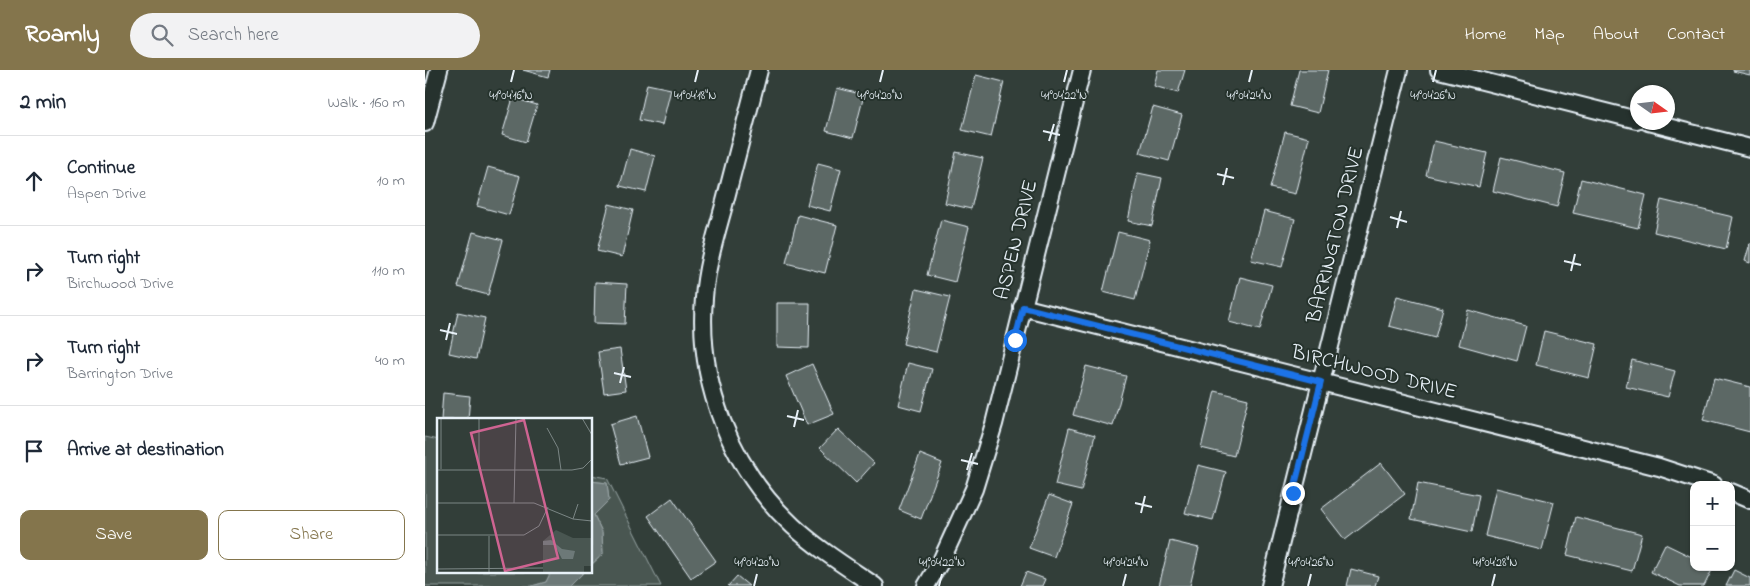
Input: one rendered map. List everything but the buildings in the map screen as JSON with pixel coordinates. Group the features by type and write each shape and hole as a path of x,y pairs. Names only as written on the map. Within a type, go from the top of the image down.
{"street":[{"path":"425,123 439,70"},
{"path":"759,70 706,274 702,326 709,382 733,448 751,478 773,506 815,544 875,586"},
{"name":"ASPEN DRIVE","path":"926,586 942,559 973,488 994,424 1082,70"},
{"name":"BARRINGTON DRIVE","path":"1270,586 1399,70"},
{"path":"1439,70 1630,118"},
{"path":"1675,129 1750,148"},
{"name":"BIRCHWOOD DRIVE","path":"1023,307 1659,467 1702,481"},
{"path":"1735,494 1750,500"}],"shaded area":[{"path":"425,437 437,440 437,574 550,574 546,582 532,586 425,586"},
{"path":"593,475 607,478 661,586 570,586 582,574 593,574 593,563 603,554 602,532 594,515 609,500 607,483 593,481"},
{"path":"593,481 607,483 609,500 594,515 602,532 603,554 593,563"},
{"path":"550,574 582,574 570,586 532,586 546,582"}],"route":[{"path":"1015,340 1023,307 1321,382 1293,493"}]}
